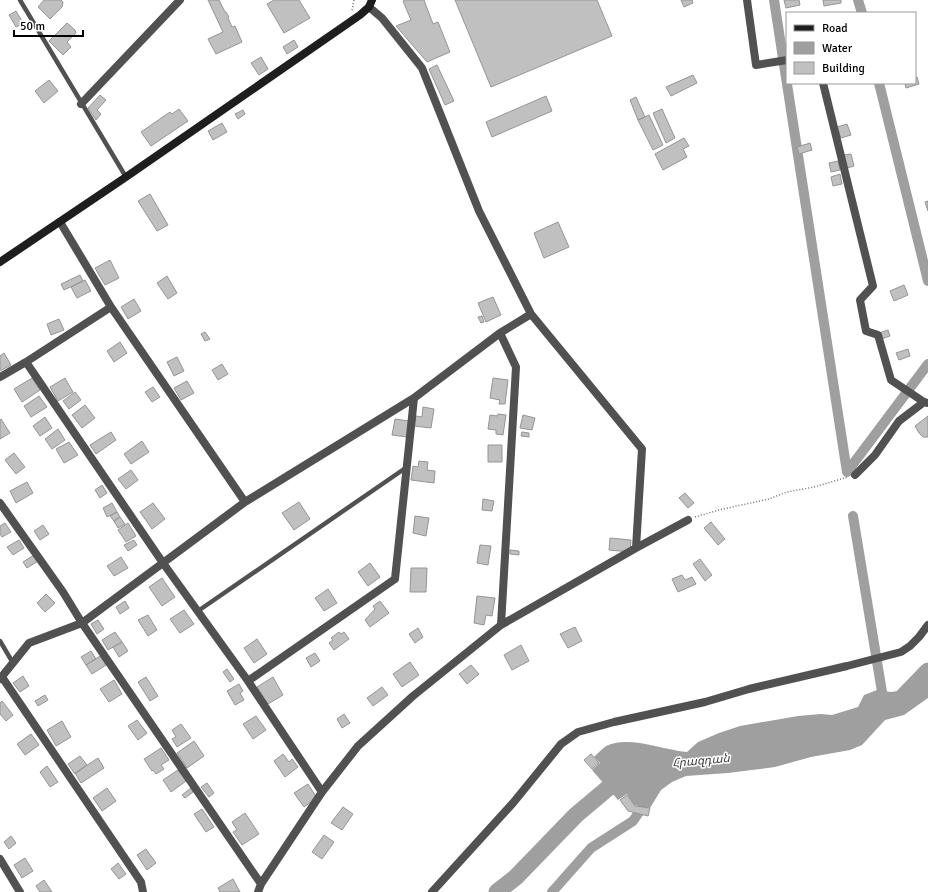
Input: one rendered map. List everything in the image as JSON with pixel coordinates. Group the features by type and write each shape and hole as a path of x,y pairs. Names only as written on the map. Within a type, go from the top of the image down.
{"street":[{"path":"81,104 180,0"},
{"path":"747,0 756,65 786,60"},
{"path":"0,262 340,29 370,4 422,68 479,211 532,314 642,449 636,548"},
{"path":"823,84 873,286 860,300 866,331 878,335 891,380 926,402 899,421 875,455 855,475"},
{"path":"60,222 111,307 244,502"},
{"path":"0,377 111,307"},
{"path":"142,892 141,882 1,678 29,643 82,623 163,564 244,502 414,398 500,333 532,314"},
{"path":"500,333 516,367 501,625"},
{"path":"26,362 163,564 248,681 322,792"},
{"path":"248,681 396,579 414,398"},
{"path":"0,504 63,592 82,623 261,884"},
{"path":"258,892 261,884 322,792 358,746 413,696 501,625 688,520"},
{"path":"432,892 513,803 561,744 578,732 614,722 704,702 749,689 900,652 910,646 928,625"},
{"path":"0,859 20,892"}],"lane":[{"path":"20,0 126,177"},
{"path":"198,611 407,467"},
{"path":"0,641 13,663"}],"path":[{"path":"688,520 719,510 769,499 787,492 814,488 855,475"}],"water":[{"path":"928,668 928,698 904,715 885,720 862,745 850,750 811,757 775,767 728,773 686,776 672,782 661,790 650,808 634,805 627,794 618,800 592,770 600,763 594,757 606,746 615,743 625,742 646,744 687,752 698,742 740,726 798,716 821,714 832,715 858,707 864,695 877,690 891,692 904,690 923,680"}],"building":[{"path":"44,0 61,0 63,2 62,7 50,19 38,7"},
{"path":"208,0 219,0 229,17 228,18 232,27 235,26 242,42 216,54 208,39 223,32"},
{"path":"274,0 299,0 310,18 284,33 267,4"},
{"path":"424,0 433,24 438,22 450,52 427,62 396,26 411,20 403,1"},
{"path":"455,0 597,0 612,36 491,87"},
{"path":"681,0 692,0 693,3 684,7"},
{"path":"784,0 799,0 800,5 786,8"},
{"path":"823,0 841,0 841,3 824,6"},
{"path":"16,11 23,23 16,27 9,15"},
{"path":"67,23 75,30 76,33 67,42 71,47 63,55 49,41"},
{"path":"294,40 298,47 287,54 283,47"},
{"path":"261,57 268,69 259,75 251,63"},
{"path":"437,65 454,101 445,105 429,69"},
{"path":"693,75 697,83 671,96 666,87"},
{"path":"917,77 919,84 906,88 905,84 916,84"},
{"path":"49,80 58,91 44,103 35,91"},
{"path":"100,95 106,100 97,110 101,114 96,120 88,108"},
{"path":"546,96 552,111 492,137 486,122"},
{"path":"636,97 645,117 638,120 630,100"},
{"path":"179,109 188,121 151,146 141,132 170,112 172,114"},
{"path":"662,109 675,138 666,143 653,113"},
{"path":"243,110 245,114 238,119 235,114"},
{"path":"649,115 663,145 653,150 638,120"},
{"path":"222,123 227,132 213,140 208,131"},
{"path":"847,124 851,135 841,138 837,127"},
{"path":"684,138 689,146 683,149 687,157 663,170 655,154"},
{"path":"810,143 812,150 799,154 797,147"},
{"path":"851,154 854,166 847,168 844,155"},
{"path":"838,161 840,170 831,172 829,163"},
{"path":"840,174 842,184 833,186 831,177"},
{"path":"150,194 168,225 157,231 138,201"},
{"path":"928,201 928,211 925,202"},
{"path":"558,222 569,247 544,258 534,233"},
{"path":"110,260 119,278 105,285 95,268"},
{"path":"80,275 83,281 64,290 61,284"},
{"path":"167,276 177,293 168,299 157,283"},
{"path":"85,280 91,291 77,298 71,287"},
{"path":"904,285 908,295 894,301 890,291"},
{"path":"493,297 501,315 486,322 478,303"},
{"path":"134,299 141,311 128,319 121,307"},
{"path":"482,316 484,322 481,323 478,317"},
{"path":"59,319 64,330 51,335 47,324"},
{"path":"888,330 890,336 881,339 879,333"},
{"path":"205,332 210,339 205,341 201,334"},
{"path":"120,342 127,353 114,362 107,351"},
{"path":"908,349 910,356 899,360 896,353"},
{"path":"4,353 11,365 0,371 0,356"},
{"path":"177,357 184,371 174,376 167,362"},
{"path":"222,364 228,374 218,380 212,370"},
{"path":"32,378 40,390 22,402 14,389"},
{"path":"65,378 73,392 58,401 50,387"},
{"path":"493,378 508,380 505,404 499,404 500,400 490,398"},
{"path":"187,381 194,393 181,400 174,388"},
{"path":"153,387 160,397 152,402 145,392"},
{"path":"75,392 81,400 69,409 63,401"},
{"path":"39,396 47,407 31,417 24,406"},
{"path":"85,405 95,418 82,428 72,415"},
{"path":"423,407 434,409 431,428 414,426 416,416 422,417"},
{"path":"498,414 506,415 503,435 496,434 496,430 488,429 490,415 497,416"},
{"path":"523,415 535,418 532,430 520,428"},
{"path":"928,416 928,437 923,437 915,426"},
{"path":"45,417 52,428 40,436 33,426"},
{"path":"1,419 10,433 0,439 0,420"},
{"path":"395,419 409,421 407,437 392,435"},
{"path":"58,429 65,440 52,449 45,439"},
{"path":"111,432 116,440 96,454 90,445"},
{"path":"522,432 529,433 529,437 521,436"},
{"path":"142,441 149,452 131,464 124,454"},
{"path":"69,442 78,455 64,463 56,449"},
{"path":"488,445 502,445 502,462 488,462"},
{"path":"14,453 25,467 16,474 5,460"},
{"path":"419,461 428,462 427,470 435,471 434,483 411,480 413,466 418,467"},
{"path":"131,470 138,480 126,489 118,479"},
{"path":"27,482 33,493 16,503 10,491"},
{"path":"102,485 107,493 100,498 95,490"},
{"path":"685,493 694,503 688,508 679,498"},
{"path":"483,499 494,501 492,511 482,510"},
{"path":"299,502 310,519 294,530 282,513"},
{"path":"112,503 117,512 107,517 103,508"},
{"path":"153,503 165,519 152,529 140,512"},
{"path":"117,512 120,517 114,521 110,516"},
{"path":"415,516 429,518 426,536 413,533"},
{"path":"120,517 125,524 118,528 114,521"},
{"path":"711,522 725,539 718,545 704,528"},
{"path":"5,523 11,532 2,537 0,534 0,526"},
{"path":"128,523 136,536 126,542 118,530"},
{"path":"43,525 49,534 40,540 34,531"},
{"path":"610,538 631,540 630,552 609,550"},
{"path":"19,540 24,548 13,555 7,547"},
{"path":"134,540 137,545 128,551 124,545"},
{"path":"480,545 491,546 488,565 477,563"},
{"path":"510,550 519,551 519,555 510,554"},
{"path":"34,555 38,561 27,568 23,562"},
{"path":"121,557 128,568 114,576 107,566"},
{"path":"700,559 712,575 705,581 693,564"},
{"path":"370,563 380,577 368,586 358,572"},
{"path":"411,568 427,568 426,592 410,592"},
{"path":"682,575 685,580 692,577 696,584 678,592 672,579"},
{"path":"162,578 175,597 162,606 149,587"},
{"path":"328,589 337,603 324,611 315,598"},
{"path":"46,594 55,603 45,612 37,603"},
{"path":"477,596 495,598 492,616 486,615 484,625 474,623"},
{"path":"125,601 129,608 120,614 116,607"},
{"path":"380,601 389,613 370,627 365,620 375,609 373,606"},
{"path":"184,610 194,624 180,633 170,619"},
{"path":"148,615 157,630 148,636 138,620"},
{"path":"98,620 104,629 97,634 91,624"},
{"path":"575,627 582,641 568,648 560,634"},
{"path":"418,628 423,637 415,643 409,634"},
{"path":"115,632 122,642 108,650 102,640"},
{"path":"339,632 341,634 344,632 349,639 334,650 329,643 333,640 331,638"},
{"path":"257,639 267,654 254,663 244,648"},
{"path":"122,642 128,651 119,657 113,647"},
{"path":"521,645 529,661 512,670 504,655"},
{"path":"91,651 96,659 86,665 81,657"},
{"path":"315,653 320,661 311,667 306,658"},
{"path":"100,656 106,665 92,674 86,665"},
{"path":"410,662 419,675 402,687 393,674"},
{"path":"471,665 479,674 467,684 459,674"},
{"path":"227,669 234,679 230,682 223,672"},
{"path":"23,676 29,686 20,692 13,683"},
{"path":"146,677 158,696 150,701 138,682"},
{"path":"273,677 283,695 268,704 257,687"},
{"path":"114,680 122,694 109,702 100,689"},
{"path":"239,684 243,691 240,693 244,700 235,705 227,691"},
{"path":"382,687 388,695 373,706 367,698"},
{"path":"45,695 48,700 38,706 35,701"},
{"path":"2,701 13,715 6,721 0,714 0,703"},
{"path":"344,714 350,723 342,728 337,719"},
{"path":"256,716 266,730 253,739 243,724"},
{"path":"137,720 147,733 138,740 128,726"},
{"path":"62,721 71,737 56,746 47,730"},
{"path":"181,724 191,738 177,747 172,739 176,737 172,730"},
{"path":"31,734 39,745 25,755 17,744"},
{"path":"194,741 204,756 187,768 177,753"},
{"path":"161,748 169,760 161,765 164,769 156,774 153,770 152,771 144,759"},
{"path":"283,754 289,762 292,759 298,767 285,777 274,761"},
{"path":"591,754 599,763 592,769 584,760"},
{"path":"80,756 87,765 75,774 68,764"},
{"path":"98,758 104,768 81,783 75,773"},
{"path":"47,766 58,782 50,787 40,772"},
{"path":"178,770 186,781 171,792 163,780"},
{"path":"207,783 214,793 209,797 201,787"},
{"path":"308,784 317,798 304,807 294,793"},
{"path":"107,788 116,801 102,811 93,798"},
{"path":"191,788 193,792 185,798 182,795"},
{"path":"627,795 635,806 650,808 648,816 628,811 620,800"},
{"path":"343,807 353,814 342,830 331,823"},
{"path":"202,809 214,827 206,832 194,814"},
{"path":"245,813 259,834 242,845 233,832 237,830 232,822"},
{"path":"324,835 334,842 322,859 312,852"},
{"path":"11,836 16,843 9,849 4,842"},
{"path":"146,849 156,863 147,870 137,855"},
{"path":"25,858 33,871 22,878 14,865"},
{"path":"118,863 126,874 119,879 111,869"},
{"path":"233,879 240,892 220,892 218,888"},
{"path":"44,880 52,892 40,892 36,886"}],"waterway":[{"path":"774,0 786,78"},
{"path":"858,0 862,12"},
{"path":"787,84 847,472"},
{"path":"879,84 928,281"},
{"path":"847,472 928,364"},
{"path":"853,516 884,704"},
{"name":"Հրազդան","path":"899,701 928,671"},
{"name":"Հրազդան","path":"497,892 516,877 576,815 626,773"},
{"path":"552,892 591,848 633,821 646,802"}]}
